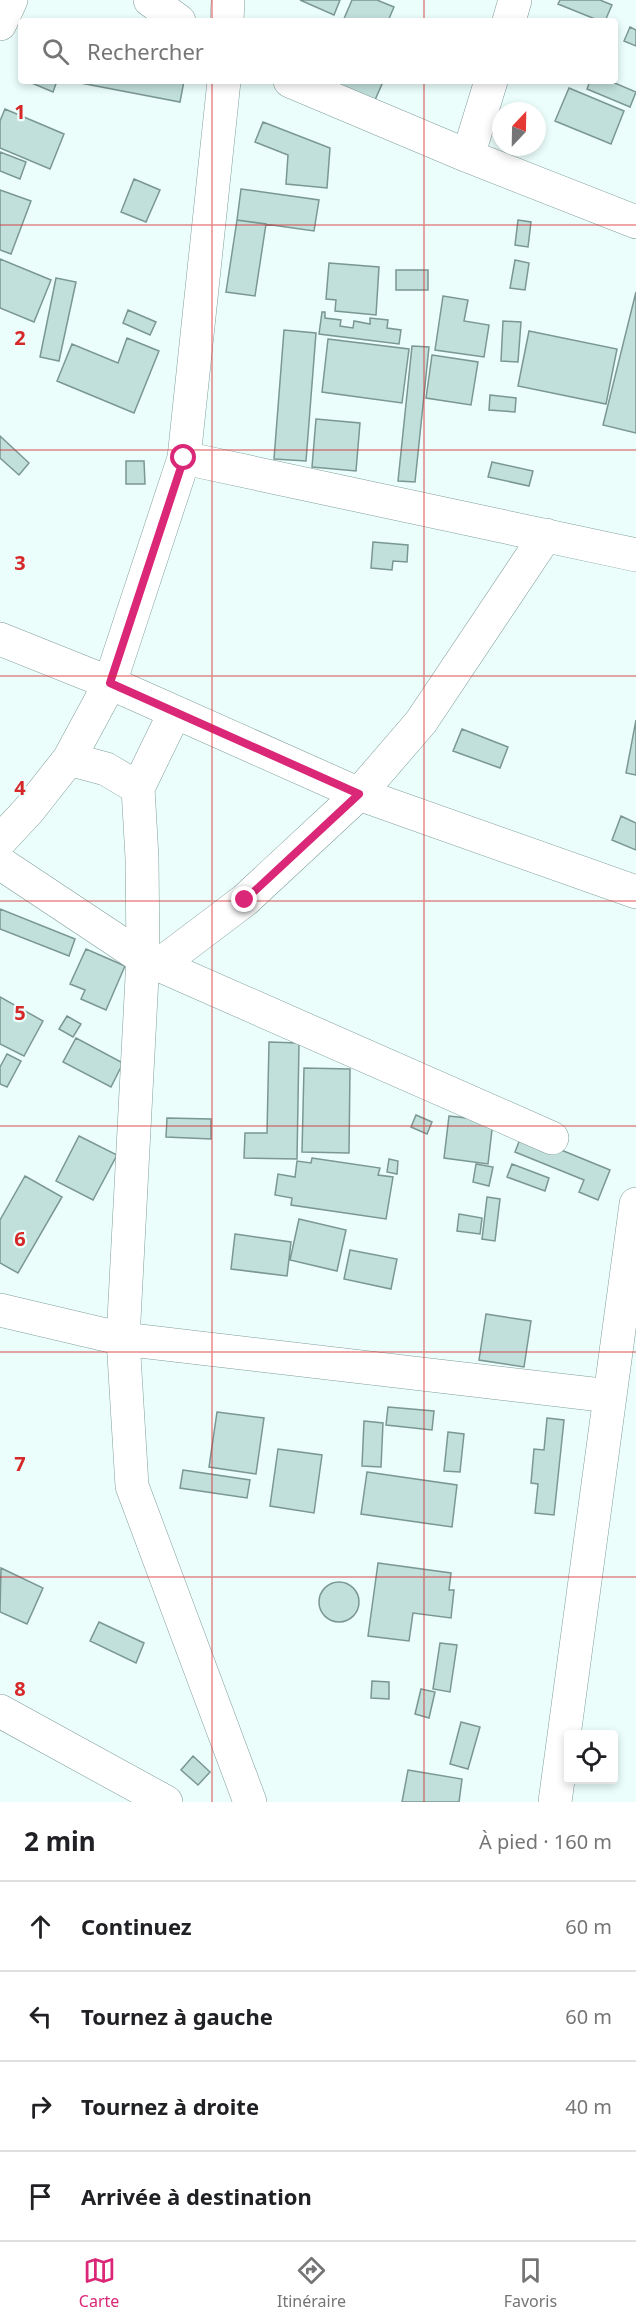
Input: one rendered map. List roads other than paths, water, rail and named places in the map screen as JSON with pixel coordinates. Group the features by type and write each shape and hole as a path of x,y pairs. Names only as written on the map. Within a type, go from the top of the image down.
{"street":[{"path":"0,24 11,0"},
{"path":"150,0 175,18"},
{"path":"227,18 228,0"},
{"path":"510,18 515,0"},
{"path":"0,841 28,811 69,759 110,683 184,458 224,84"},
{"path":"297,84 468,156 636,222"},
{"path":"468,156 490,84"},
{"path":"184,458 636,555"},
{"path":"151,962 245,900 359,794 421,722 546,535"},
{"path":"0,639 110,683 359,794 636,892"},
{"path":"175,712 138,788 151,962 123,1339 132,1486 250,1802"},
{"path":"69,759 106,769 138,788"},
{"path":"0,863 151,962 552,1138"},
{"path":"555,1802 636,1204"},
{"path":"0,1310 123,1339 610,1396"},
{"path":"0,1711 166,1802"}]}
